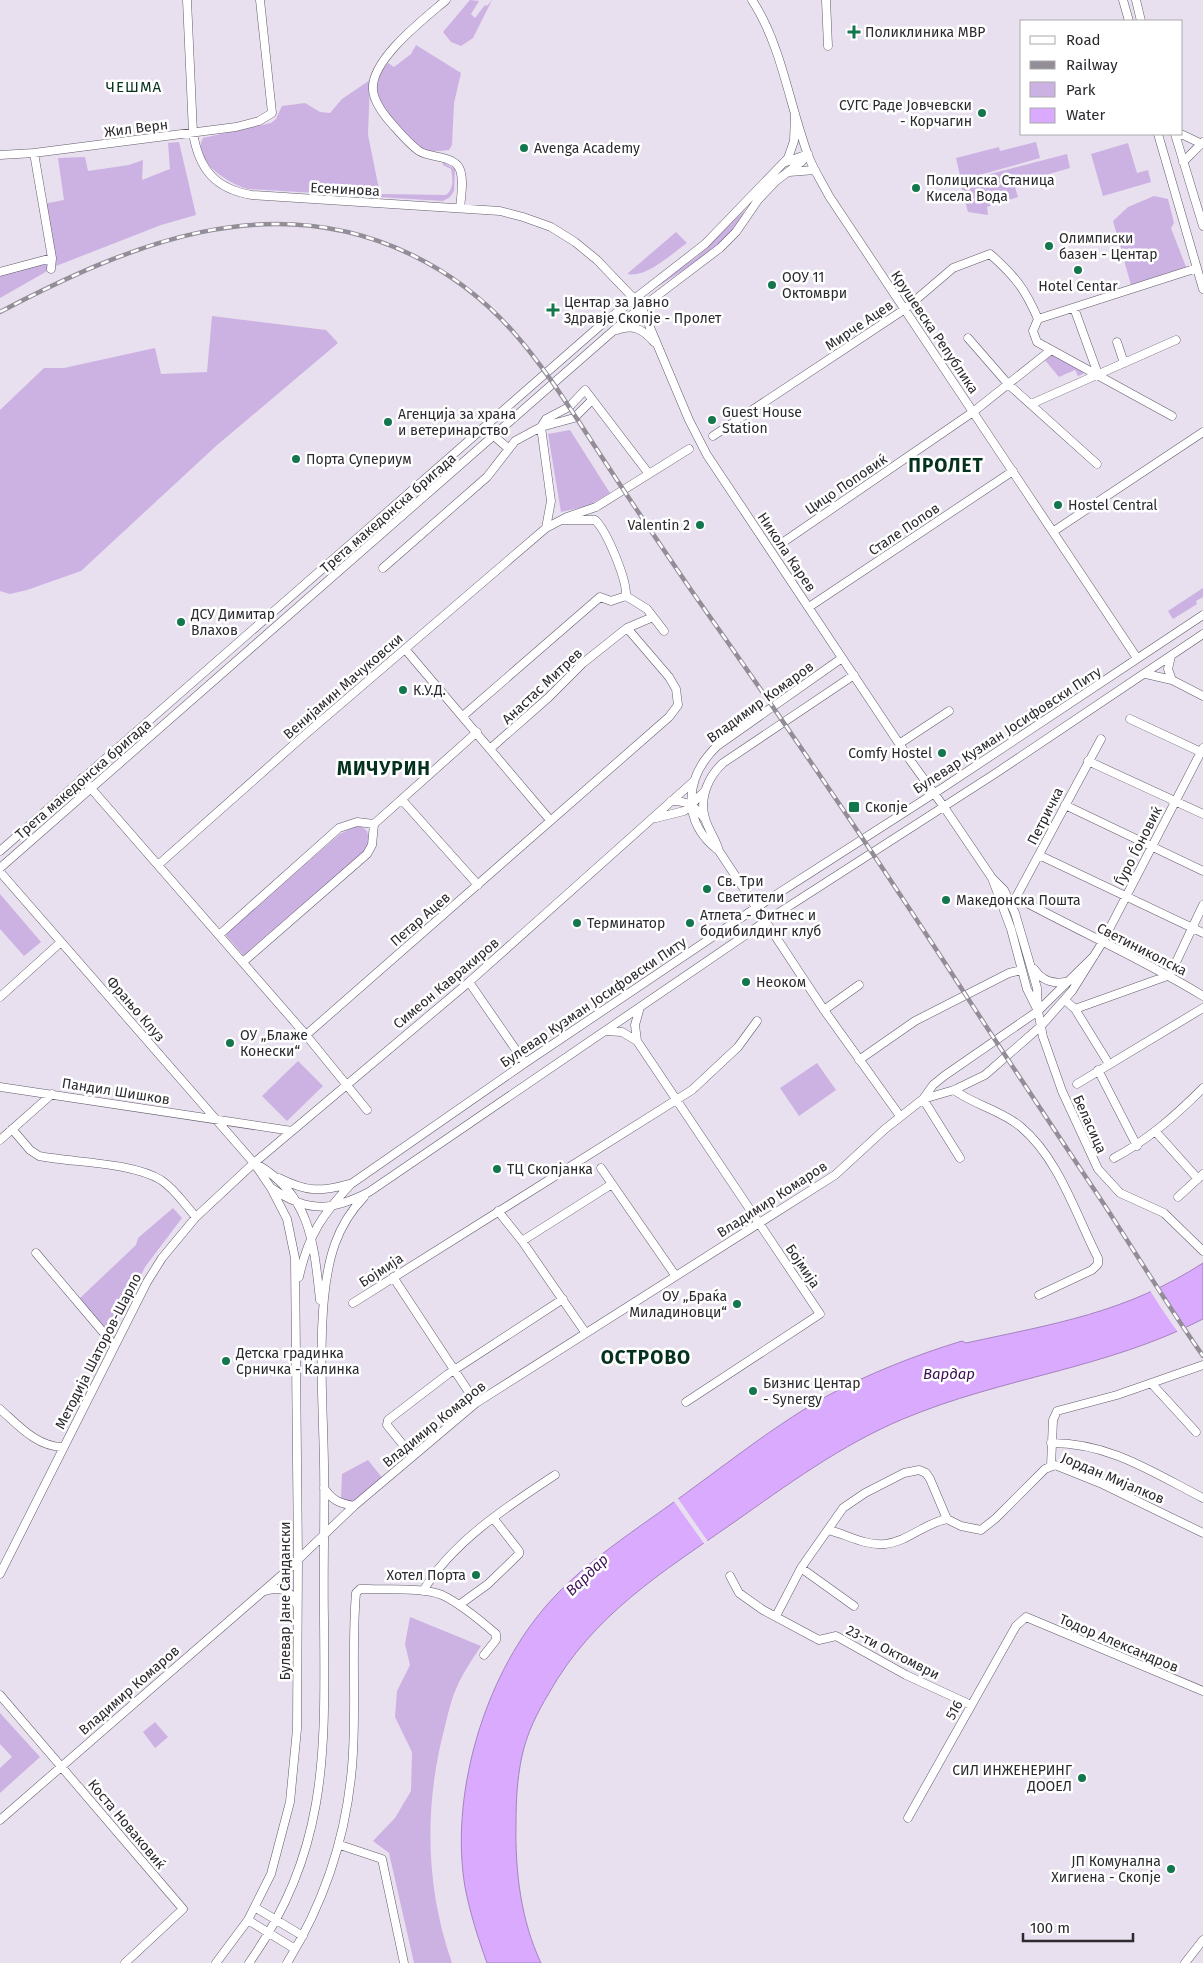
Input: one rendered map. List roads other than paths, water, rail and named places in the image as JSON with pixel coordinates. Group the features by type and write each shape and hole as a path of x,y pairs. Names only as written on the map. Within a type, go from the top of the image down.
{"street":[{"name":"Есенинова","path":"188,0 193,133 198,158 204,168 220,182 240,193 271,197 460,208 508,213 551,228 574,242 597,260 634,297"},
{"name":"Жил Верн","path":"0,155 34,153 193,133 250,124 272,113 260,0"},
{"path":"446,0 414,29 386,59 376,74 373,90 375,98 388,119 415,148 424,154 450,161 459,167 461,175 460,208"},
{"name":"Крушевска Република","path":"752,0 764,20 808,154 829,196 1137,658"},
{"path":"828,46 826,0 830,0"},
{"path":"1123,0 1129,20"},
{"path":"1136,0 1141,20"},
{"name":"Трета македонска бригада","path":"0,850 634,297 705,244 782,164 793,147 795,114"},
{"path":"1158,135 1203,289"},
{"path":"1175,135 1203,226"},
{"path":"1183,135 1202,142 1183,162"},
{"path":"34,153 52,258 51,269"},
{"name":"Трета македонска бригада","path":"782,164 808,154"},
{"name":"Трета македонска бригада","path":"0,870 612,331 724,244 758,200 808,154"},
{"path":"787,173 815,170"},
{"name":"Мирче Ацев","path":"713,436 905,309 954,268 990,254 1027,293 1038,319 1034,325 1034,337 1051,350"},
{"path":"0,272 52,258"},
{"path":"1038,319 1197,268"},
{"name":"Никола Карев","path":"634,297 642,306 689,420 707,455 809,607 850,677 944,807"},
{"path":"1074,308 1098,374"},
{"path":"612,331 630,326 639,328 659,348"},
{"path":"968,338 1008,384 1097,464"},
{"path":"1031,404 1176,340"},
{"path":"1117,342 1124,363"},
{"path":"973,412 1051,350 1172,416"},
{"path":"546,528 551,501 541,427 546,420 569,407 585,390 649,474"},
{"path":"383,568 487,477 516,441 541,427 574,418 592,401"},
{"name":"Цицо Поповиќ","path":"782,543 973,412"},
{"path":"502,429 516,441"},
{"path":"1054,531 1203,432"},
{"path":"494,436 509,449"},
{"name":"Венијамин Мачуковски","path":"158,864 546,528 561,520 596,507 689,449"},
{"name":"Стале Попов","path":"809,607 1013,470"},
{"path":"561,520 596,520 602,526 624,577 626,596 647,609 664,631"},
{"name":"Анастас Митрев","path":"464,716 600,597 611,601 626,596"},
{"name":"Булевар Кузман Јосифовски Питу","path":"351,1184 525,1063 757,907 934,793 1203,615"},
{"name":"Анастас Митрев","path":"491,748 549,697 583,663 626,628 654,617"},
{"name":"Петар Ацев","path":"306,1035 669,717 678,705 676,689 669,677 626,628"},
{"name":"Булевар Кузман Јосифовски Питу","path":"640,1007 766,921 944,807 1146,674 1203,634"},
{"path":"406,649 550,820"},
{"path":"1170,656 1168,669 1172,680"},
{"name":"Владимир Комаров","path":"720,851 711,844 695,822 692,805 694,781 702,763 717,746 839,660"},
{"path":"1146,674 1172,680 1203,696"},
{"name":"Владимир Комаров","path":"766,921 720,851 705,819 706,790 712,774 723,763 850,677"},
{"path":"899,744 949,711"},
{"path":"1130,719 1202,751"},
{"path":"243,962 368,854 372,845 374,824 477,732"},
{"name":"Петричка","path":"1012,905 1101,739"},
{"name":"Ѓуро Ѓоновиќ","path":"1041,1026 1065,1000 1087,970 1202,751"},
{"path":"1088,761 1203,814"},
{"path":"82,778 306,1035 367,1110"},
{"name":"Симеон Кавракиров","path":"254,1163 469,982 694,781"},
{"name":"Симеон Кавракиров","path":"652,820 684,811 706,790"},
{"path":"402,800 478,885"},
{"path":"671,801 683,801 692,805 705,819"},
{"path":"1065,805 1203,871"},
{"name":"Беласица","path":"944,807 992,878 1008,920 1028,993 1038,1011"},
{"path":"676,812 688,815 695,822"},
{"path":"219,935 340,828 357,822 374,824"},
{"path":"1039,855 1203,933"},
{"name":"Фрањо Клуз","path":"0,870 254,1163 271,1188 287,1219 292,1236 297,1288"},
{"name":"Беласица","path":"992,878 1000,885 1012,905 1023,933 1038,993 1038,1011 1041,1026 1062,1091 1098,1169 1120,1193 1164,1213 1203,1251"},
{"name":"Светиниколска","path":"1016,897 1102,943 1170,975 1203,996"},
{"path":"1075,1009 1170,975 1203,905"},
{"path":"766,921 824,1010 900,1116"},
{"path":"0,997 61,942"},
{"name":"Ѓуро Ѓоновиќ","path":"1038,1011 1094,956"},
{"path":"1032,966 1040,977 1050,982 1069,981"},
{"path":"859,1060 915,1021 1009,973 1022,970"},
{"path":"469,982 525,1063"},
{"path":"824,1010 859,985"},
{"path":"1065,1000 1075,1009 1108,1064"},
{"path":"329,1208 349,1202 369,1192 640,1007"},
{"path":"637,1041 635,1025 640,1007"},
{"path":"1076,1084 1203,1008"},
{"name":"Владимир Комаров","path":"0,1820 298,1559 354,1506 476,1404 585,1332 835,1175 900,1116 922,1099 933,1085 944,1076 1038,1011"},
{"name":"Бојмија","path":"353,1303 692,1090 738,1047 757,1021"},
{"name":"Владимир Комаров","path":"922,1099 954,1090 985,1075 1041,1026"},
{"path":"605,1031 622,1032 637,1041 677,1099"},
{"path":"1098,1070 1137,1146"},
{"path":"0,1087 52,1094"},
{"path":"954,1090 998,1111 1021,1127 1039,1145 1050,1162 1098,1258 1098,1264 1092,1270 1040,1295"},
{"path":"1114,1158 1137,1146 1156,1132 1202,1091"},
{"name":"Пандил Шишков","path":"0,1140 52,1094 292,1131"},
{"name":"Бојмија","path":"677,1099 820,1314 686,1402"},
{"path":"922,1099 960,1158"},
{"path":"12,1129 30,1150 39,1156 133,1169 150,1174 171,1188 196,1217"},
{"path":"1156,1132 1201,1177 1178,1196"},
{"name":"Фрањо Клуз","path":"254,1163 276,1176 298,1204 312,1234"},
{"name":"Методија Шаторов-Шарло","path":"0,1574 114,1345 162,1258 196,1217 254,1163"},
{"path":"602,1168 675,1275"},
{"path":"276,1176 304,1189 318,1191 351,1184"},
{"path":"297,1288 302,1264 312,1234 329,1208 351,1184"},
{"path":"522,1241 612,1184"},
{"name":"Фрањо Клуз","path":"271,1188 298,1204 329,1208"},
{"path":"322,1318 328,1266 332,1249 341,1227 357,1204 369,1192"},
{"path":"498,1211 522,1241 585,1332"},
{"path":"249,1963 277,1920 294,1883 304,1855 320,1784 324,1731 322,1318 312,1234"},
{"path":"36,1253 114,1345"},
{"path":"393,1277 476,1404"},
{"name":"Булевар Јане Сандански","path":"216,1963 256,1908 278,1852 290,1802 297,1730 297,1288"},
{"path":"412,1456 387,1422 454,1371 563,1299"},
{"path":"1051,1466 1053,1420 1057,1411 1152,1384 1203,1365"},
{"path":"1152,1384 1196,1432"},
{"path":"0,1409 41,1442 51,1447 63,1447"},
{"path":"1051,1443 1091,1446 1113,1452 1203,1498"},
{"name":"Јордан Мијалков","path":"947,1520 961,1526 980,1530 1051,1466 1058,1465 1203,1532"},
{"path":"776,1616 801,1568 843,1508 865,1493 904,1473 919,1470 926,1473 930,1479 947,1520 933,1521 887,1544 856,1539 828,1530"},
{"path":"423,1591 435,1571 472,1536 555,1475"},
{"path":"324,1488 332,1499 339,1503 354,1506"},
{"path":"458,1605 494,1578 519,1554 519,1551 494,1519"},
{"name":"23-ти Октомври","path":"801,1568 819,1578 854,1606"},
{"name":"23-ти Октомври","path":"730,1576 739,1593 762,1610 819,1640 836,1636 906,1675 971,1705"},
{"path":"258,1594 274,1588 282,1589 294,1598 298,1608"},
{"path":"287,1963 303,1936 328,1882 340,1845 352,1766 356,1593 360,1590 368,1589 423,1591 440,1594 458,1605 496,1634 496,1640 484,1655"},
{"name":"516","path":"908,1818 1016,1626 1026,1618"},
{"name":"Тодор Александров","path":"1026,1618 1203,1691"},
{"name":"Коста Новаковиќ","path":"0,1695 183,1909 125,1963"},
{"path":"340,1845 382,1859 404,1963"},
{"path":"256,1908 303,1936"},
{"path":"248,1920 295,1949"},
{"path":"1185,1963 1203,1940"}],"water":[{"name":"Вардар","path":"1203,1263 1203,1319 1129,1350 978,1393 880,1429 836,1453 774,1494 655,1578 608,1618 567,1665 549,1693 530,1731 520,1765 516,1815 518,1878 524,1913 541,1963 487,1963 474,1925 465,1887 462,1853 462,1817 467,1781 475,1745 486,1710 500,1676 537,1617 571,1580 610,1548 759,1440 827,1396 893,1365 962,1341 966,1343 1029,1330 1088,1315 1117,1305 1146,1294"}],"railway":[{"path":"0,312 49,287 99,265 150,246 201,232 253,225 306,225 359,235 412,255 472,292 518,338 558,390 667,555 883,869 1203,1356"}],"place":[{"name":"Поликлиника МВР","path":"854,32"},
{"name":"СУГС Раде Јовчевски - Корчагин","path":"982,113"},
{"name":"Avenga Academy","path":"524,148"},
{"name":"Полициска Станица Кисела Вода","path":"916,188"},
{"name":"Олимписки базен - Центар","path":"1049,246"},
{"name":"Hotel Centar","path":"1078,270"},
{"name":"ООУ 11 Октомври","path":"772,285"},
{"name":"Центар за Јавно Здравје Скопје - Пролет","path":"553,310"},
{"name":"Guest House Station","path":"712,420"},
{"name":"Агенција за храна и ветеринарство","path":"388,422"},
{"name":"Порта Супериум","path":"296,459"},
{"name":"Hostel Central","path":"1058,505"},
{"name":"Valentin 2","path":"700,525"},
{"name":"ДСУ Димитар Влахов","path":"181,622"},
{"name":"К.У.Д.","path":"403,690"},
{"name":"Comfy Hostel","path":"942,753"},
{"name":"Скопје","path":"854,807"},
{"name":"Св. Три Светители","path":"707,889"},
{"name":"Македонска Пошта","path":"946,900"},
{"name":"Терминатор","path":"577,923"},
{"name":"Атлета - Фитнес и бодибилдинг клуб","path":"690,923"},
{"name":"Неоком","path":"746,982"},
{"name":"ОУ „Блаже Конески“","path":"230,1043"},
{"name":"ТЦ Скопјанка","path":"497,1169"},
{"name":"ОУ „Браќа Миладиновци“","path":"737,1304"},
{"name":"Детска градинка Срничка - Калинка","path":"226,1361"},
{"name":"Бизнис Центар - Synergy","path":"753,1391"},
{"name":"Хотел Порта","path":"476,1575"},
{"name":"СИЛ ИНЖЕНЕРИНГ ДООЕЛ","path":"1082,1778"},
{"name":"ЈП Комунална Хигиена - Скопје","path":"1171,1869"}],"district":[{"name":"ЧЕШМА","path":"134,87"},
{"name":"ПРОЛЕТ","path":"946,465"},
{"name":"МИЧУРИН","path":"384,768"},
{"name":"ОСТРОВО","path":"646,1357"}]}
